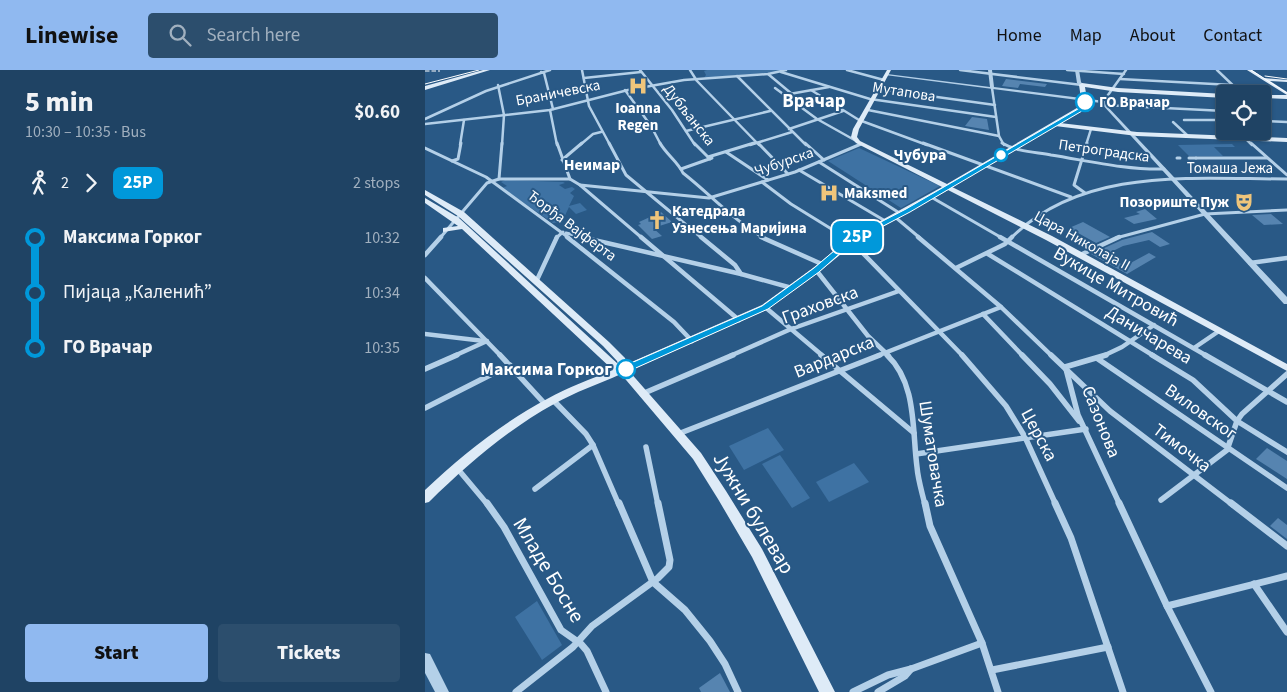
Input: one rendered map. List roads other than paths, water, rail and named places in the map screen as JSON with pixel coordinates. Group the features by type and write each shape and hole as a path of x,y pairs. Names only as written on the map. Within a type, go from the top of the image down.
{"main road":[{"path":"425,87 488,70"},
{"path":"1249,70 1287,96"},
{"path":"1256,70 1287,90"},
{"path":"846,137 854,135 887,73"},
{"path":"1263,79 1287,81"},
{"path":"425,498 457,468 514,423 549,402 692,341 765,307 793,288 851,241 898,216 1055,124 1085,102 1082,85 1113,89 1216,95"},
{"path":"1271,97 1287,96"},
{"path":"860,143 861,122"},
{"path":"1055,124 1131,134 1216,136"},
{"path":"854,135 860,143"},
{"path":"1271,139 1287,140"},
{"name":"Цара Николаја II","path":"860,143 1024,225 1287,368"},
{"name":"Јужни булевар","path":"425,192 536,282 621,358 623,370"},
{"name":"Јужни булевар","path":"425,200 458,217 463,227 613,366 623,370 678,434 705,468 753,546 827,692"},
{"path":"446,230 463,227"}],"street":[{"path":"431,124 426,118 455,103 498,85 550,70"},
{"path":"582,70 587,101 601,132 626,175 735,265 741,274"},
{"path":"690,70 695,78 733,119 788,174"},
{"path":"781,72 786,70"},
{"path":"847,70 887,73 1085,102 1216,110"},
{"path":"959,70 990,72 1082,85"},
{"path":"1067,70 1124,74"},
{"path":"1079,70 1079,83 1082,85"},
{"path":"1104,103 1126,70"},
{"path":"1217,70 1232,85"},
{"path":"584,78 640,71"},
{"name":"Дубљанска","path":"640,71 695,144 709,158"},
{"path":"541,72 544,73 555,138 569,179"},
{"name":"Браничевска","path":"425,124 551,110 625,90 695,78 781,72"},
{"name":"Мутапова","path":"781,72 873,99 996,117"},
{"path":"990,72 999,136 1002,144 1013,148"},
{"path":"767,74 792,94"},
{"path":"737,76 790,131 824,160"},
{"path":"1120,80 1232,85"},
{"path":"498,85 504,115 499,179"},
{"path":"784,95 829,86"},
{"path":"775,88 817,119 846,137 860,143"},
{"path":"879,89 995,105"},
{"name":"Шуматовачка","path":"625,90 651,126 665,152 683,173 713,197 729,213 767,240 820,267 868,336 896,364 904,376 914,422 916,454 931,530 982,644 998,692"},
{"path":"811,90 861,122 1071,197"},
{"path":"1104,103 1287,302"},
{"path":"867,110 999,136"},
{"path":"1211,110 1216,114"},
{"path":"686,131 770,111"},
{"path":"681,169 843,111"},
{"path":"452,162 459,155 464,120"},
{"path":"1184,120 1216,120"},
{"path":"1271,121 1287,122"},
{"path":"1173,122 1187,135"},
{"path":"1085,194 1074,185 1080,160 1091,129"},
{"path":"562,160 593,134 601,132"},
{"path":"1247,140 1287,177"},
{"name":"Чубурска","path":"580,185 703,198 713,197 799,170 860,143"},
{"name":"Ђорђа Вајферта","path":"425,148 492,182 563,232 692,341"},
{"name":"Петроградска","path":"1013,148 1080,160 1142,169 1164,170"},
{"path":"727,153 768,180"},
{"path":"1189,158 1267,158"},
{"path":"819,162 898,216 1001,307 1065,367 1098,359 1131,343 1155,325"},
{"path":"799,170 887,222"},
{"path":"1281,170 1287,170"},
{"name":"Томаша Јежа","path":"1071,197 1151,179 1287,177"},
{"path":"425,255 484,185 499,179 569,179 580,185 739,320"},
{"name":"Церска","path":"762,182 791,204 851,241 995,391 1025,437 1071,538 1123,692"},
{"name":"Вукице Митровић","path":"931,197 1287,402"},
{"path":"956,268 988,254 1008,242 1024,225 1071,197"},
{"path":"1079,255 1122,235 1205,214 1287,210"},
{"path":"536,282 557,236 563,232 793,288"},
{"name":"Даничарева","path":"988,254 1193,380 1237,421 1287,452"},
{"path":"1250,263 1287,258"},
{"path":"425,278 510,365 586,434 593,445 653,582 685,610 710,641 725,664 738,692"},
{"name":"Граховска","path":"642,394 791,329 899,291"},
{"path":"765,307 914,433"},
{"name":"Вардарска","path":"678,434 839,369 940,332 1001,307"},
{"path":"983,314 1050,384 1086,429"},
{"path":"1194,348 1219,332"},
{"path":"425,334 487,341"},
{"path":"425,370 487,341"},
{"name":"Виловског","path":"1098,359 1287,488"},
{"path":"425,408 510,365"},
{"name":"Сазонова","path":"1065,367 1072,397 1086,429 1167,606 1211,692"},
{"name":"Тимочка","path":"1065,367 1109,411 1287,546"},
{"path":"1161,500 1228,449 1237,421 1267,390 1287,374"},
{"path":"916,454 1086,429"},
{"path":"535,489 593,445"},
{"path":"516,692 578,642 592,626 653,582 669,567 671,560 646,447"},
{"name":"Младе Босне","path":"457,468 478,491 504,527 564,635 578,642 587,651 606,692"},
{"path":"1167,606 1287,576"},
{"path":"1255,584 1287,632"},
{"path":"853,692 888,674 911,668 954,651 982,644"},
{"path":"992,670 1108,647"},
{"path":"425,659 442,692"},
{"path":"878,692 905,676 911,668"}],"tram line":[{"path":"425,84 479,70"},
{"path":"1251,70 1287,93"},
{"path":"1265,76 1287,79"}],"railway":[{"path":"425,71 440,71"}],"place":[{"name":"Ioanna Regen","path":"638,86"},
{"name":"ГО Врачар","path":"1085,102"},
{"name":"Maksmed","path":"829,193"},
{"name":"Позориште Пуж","path":"1244,202"},
{"name":"Катедрала Узнесења Маријина","path":"657,220"},
{"name":"Максима Горког","path":"626,369"}],"district":[{"name":"Врачар","path":"814,101"},
{"name":"Чубура","path":"920,155"},
{"name":"Неимар","path":"592,165"}]}
